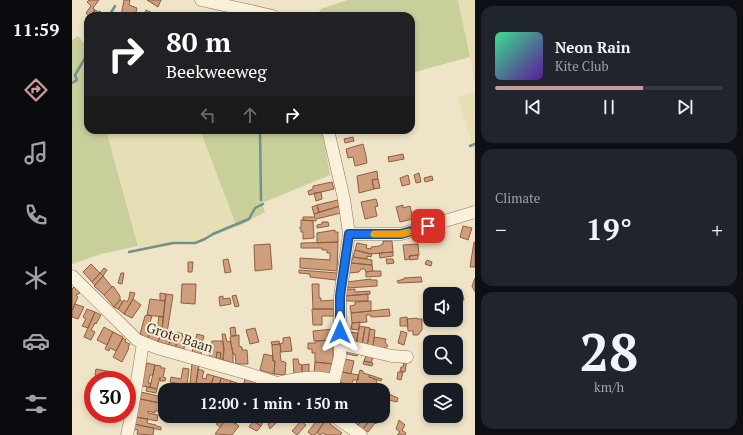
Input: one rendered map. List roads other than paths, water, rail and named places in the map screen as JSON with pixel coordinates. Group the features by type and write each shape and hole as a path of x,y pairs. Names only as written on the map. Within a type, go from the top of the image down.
{"street":[{"path":"201,0 255,12"},
{"path":"329,134 344,199 349,234 340,296 340,356 333,383"},
{"path":"349,234 401,234 475,212"},
{"name":"Grote Baan","path":"72,276 132,336 143,343 277,383 292,380 326,378 330,383"},
{"path":"127,435 134,406 143,343"},
{"path":"340,344 392,356 407,357"},
{"path":"344,423 361,435"}],"waterway":[{"path":"111,12 115,6"},
{"path":"72,83 77,80 75,75 84,60"},
{"path":"260,134 261,200"},
{"path":"470,146 475,144"},
{"path":"129,252 173,243 195,243 249,219 255,208 263,204"}]}
